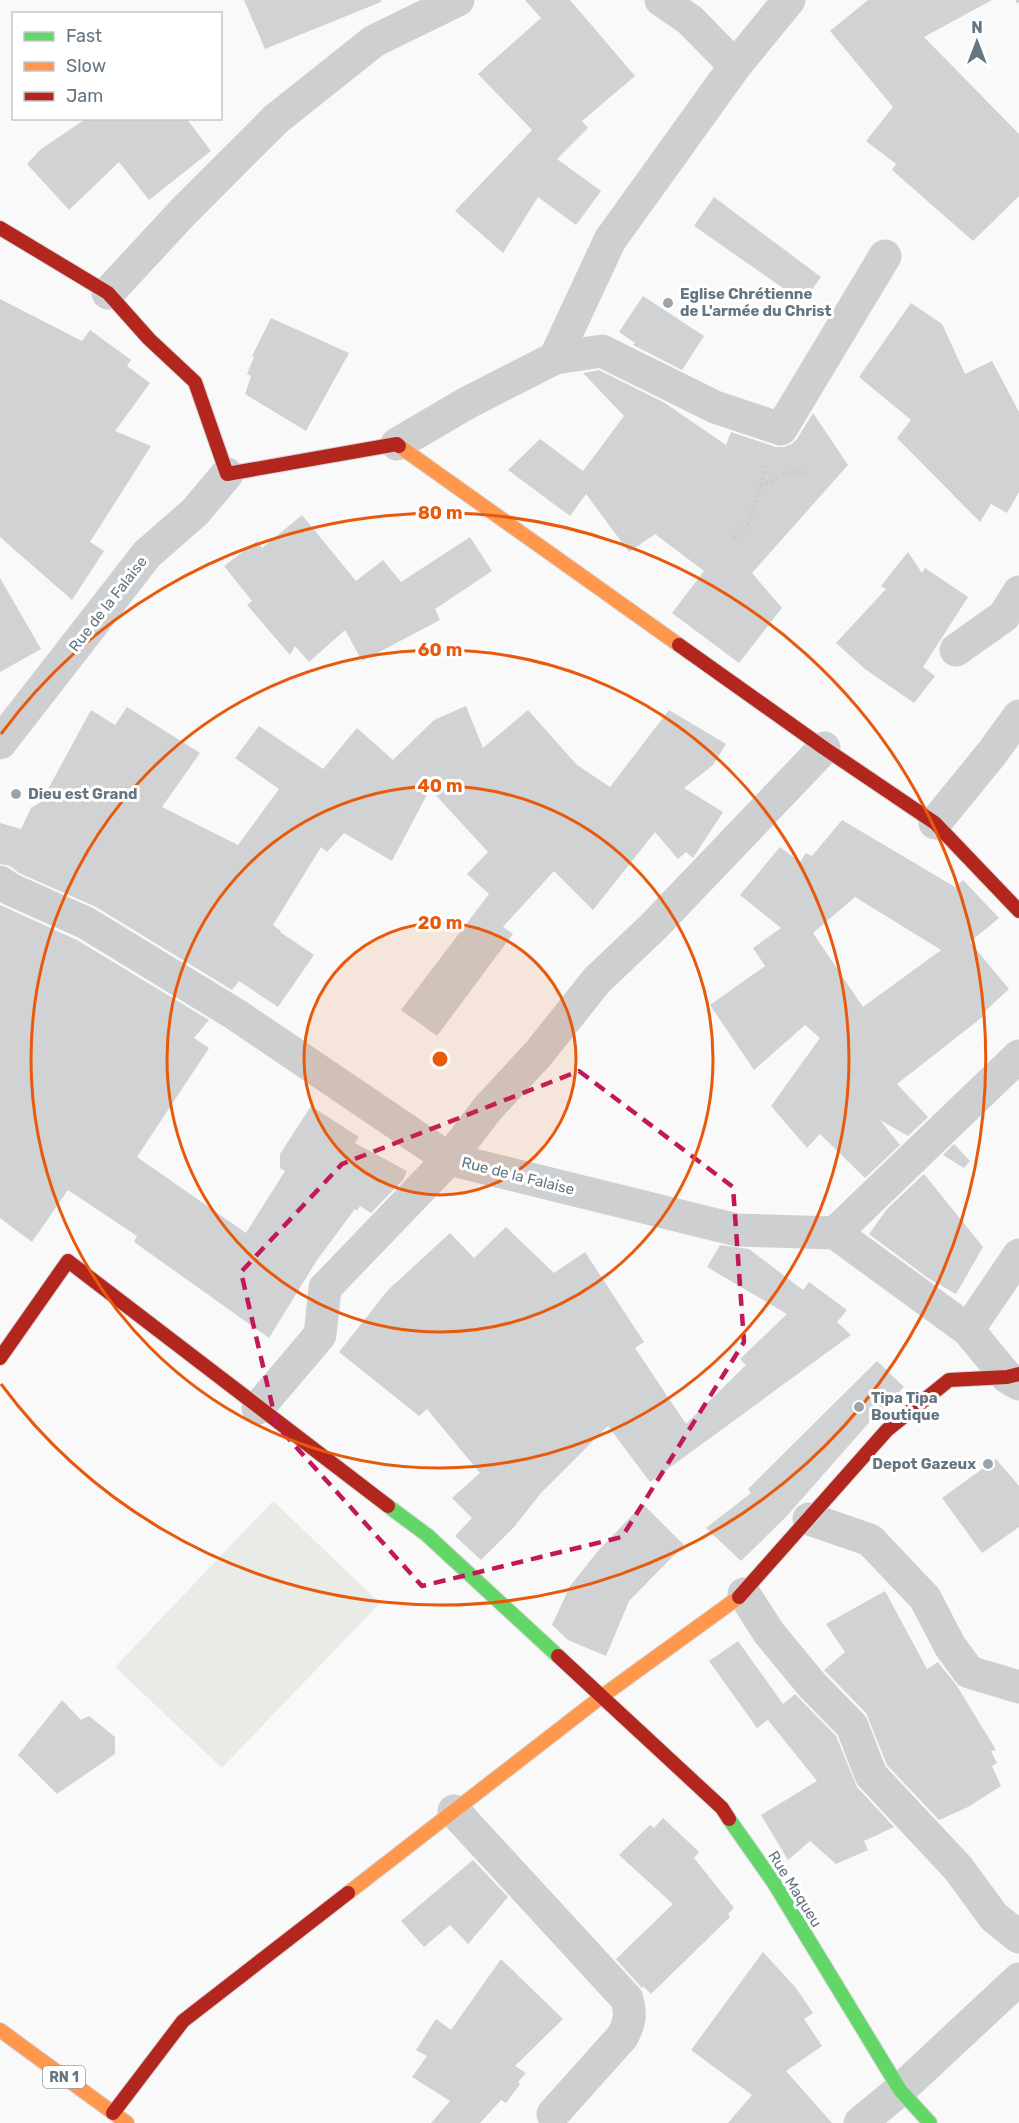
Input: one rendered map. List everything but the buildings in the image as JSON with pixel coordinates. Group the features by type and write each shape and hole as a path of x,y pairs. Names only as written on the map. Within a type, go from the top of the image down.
{"street":[{"path":"108,293 183,212 276,119 374,41 458,0"},
{"path":"661,0 690,20 735,66"},
{"path":"555,358 610,240 735,66 789,0"},
{"path":"0,228 108,293 150,339 195,382 227,474 397,444 467,403 555,358 602,351 715,406 781,429 885,256"},
{"path":"397,444 824,748 935,823 1019,911"},
{"name":"Rue de la Falaise","path":"0,743 147,554 195,512 227,474"},
{"path":"956,650 1014,612"},
{"path":"935,823 1019,716"},
{"path":"258,1408 320,1335 325,1288 449,1159 488,1108 538,1054 597,980 652,927 824,748"},
{"name":"Rue de la Falaise","path":"0,882 10,889 86,923 235,1014 449,1159 737,1230 835,1233"},
{"path":"1015,1378 968,1330 835,1233 1019,1056"},
{"path":"968,1330 1019,1255"},
{"name":"Rue Maqueu","path":"0,1358 68,1260 258,1408 427,1535 722,1808 774,1883 900,2090 930,2123"},
{"path":"114,2113 183,2021 602,1697 744,1594 887,1430 949,1380 1015,1378"},
{"path":"809,1519 870,1540 925,1598 950,1646 969,1672 1019,1687"},
{"path":"744,1594 769,1634 812,1685 852,1726 871,1775 958,1868 994,1917 1019,1937"},
{"path":"454,1811 627,1999 630,2013 629,2025 622,2037 553,2114"},
{"path":"861,2123 900,2090 1019,1979"},
{"name":"RN 1","path":"0,2030 127,2123"}],"path":[{"path":"734,538 747,524 767,462 777,457 781,429"},
{"path":"760,487 790,471 807,474"}],"highlighted area":[{"path":"579,1071 733,1187 744,1342 622,1537 422,1586 277,1426 241,1272 342,1164"}],"shaded area":[{"path":"273,1501 380,1603 222,1768 115,1667"}],"traffic: fast":[{"path":"388,1506 427,1535 558,1656"},
{"path":"729,1819 774,1883 900,2090 930,2123"}],"traffic: slow":[{"path":"399,446 679,645"},
{"path":"348,1893 601,1697 739,1597"},
{"path":"0,2030 127,2123"}],"traffic: jam":[{"path":"0,228 108,293 149,339 195,382 227,474 397,444 399,446"},
{"path":"679,645 935,823 1019,911"},
{"path":"0,1358 68,1261 388,1506"},
{"path":"739,1597 887,1430 949,1380 1007,1377 1019,1374"},
{"path":"558,1656 722,1808 729,1819"},
{"path":"113,2113 183,2021 348,1893"}],"place":[{"name":"Eglise Chrétienne de L'armée du Christ","path":"668,303"},
{"name":"Dieu est Grand","path":"16,794"},
{"name":"Tipa Tipa Boutique","path":"859,1407"},
{"name":"Depot Gazeux","path":"988,1464"}]}
